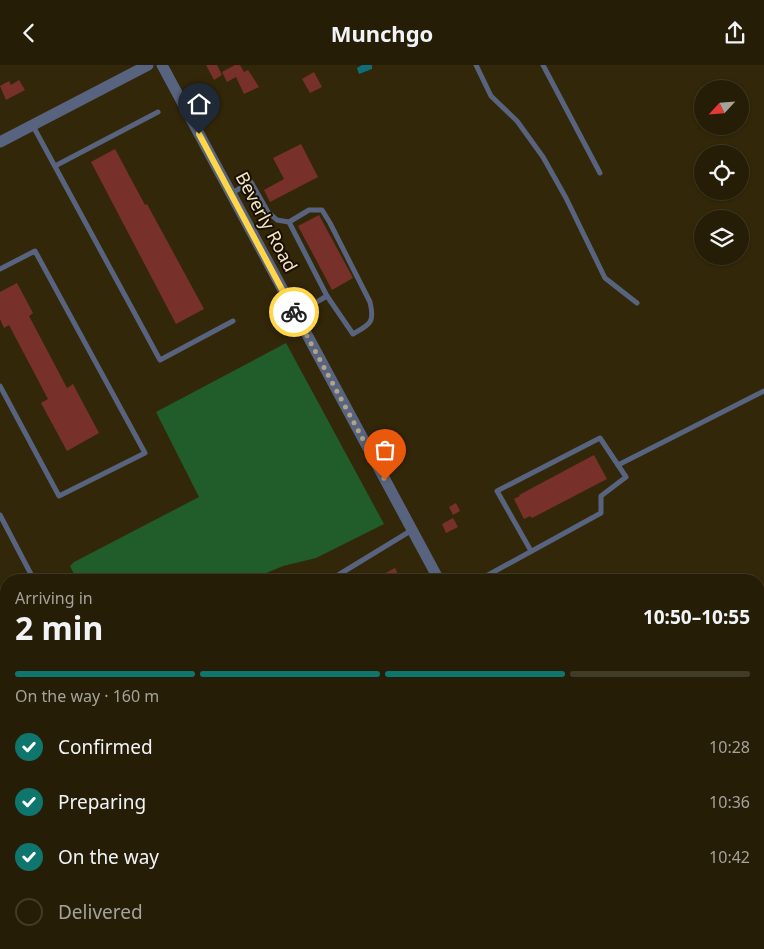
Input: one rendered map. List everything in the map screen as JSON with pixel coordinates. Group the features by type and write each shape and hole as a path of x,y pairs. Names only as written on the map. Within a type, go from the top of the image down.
{"street":[{"path":"0,142 148,65"},
{"name":"Beverly Road","path":"162,65 436,574"}],"lane":[{"path":"476,65 491,96 517,121 543,157 606,277 637,303"},
{"path":"544,65 600,173"},
{"path":"55,166 158,112"},
{"path":"33,125 160,360 234,321"},
{"path":"231,193 251,182 268,211 277,220 289,222 309,210 322,210 370,302 373,314 368,325 353,334 327,296 289,222"},
{"path":"0,269 35,251 144,453 59,496 0,386"},
{"path":"296,315 327,296"},
{"path":"618,465 764,391"},
{"path":"489,574 531,551 600,513 600,497 626,477 600,438 498,491 531,551"},
{"path":"0,515 31,574"},
{"path":"340,574 412,530"}],"green space":[{"path":"286,343 384,524 316,558 283,566 264,574 74,574 70,566 74,562 199,497 156,412"}],"water":[{"path":"362,65 372,65 372,69 359,74 357,68"}],"building":[{"path":"206,65 217,65 222,75 214,80"},
{"path":"235,65 240,65 244,72 248,70 259,87 244,94 236,77 227,82 222,72"},
{"path":"314,72 322,87 310,93 302,79"},
{"path":"19,80 25,90 6,100 0,86 9,81 11,85"},
{"path":"301,144 318,177 270,202 264,190 284,179 273,158"},
{"path":"115,149 204,309 176,324 91,162"},
{"path":"319,215 353,278 332,290 298,226"},
{"path":"17,283 33,313 29,316 67,388 73,384 99,433 67,451 41,403 48,399 9,325 4,328 0,319 0,292"},
{"path":"594,455 607,479 532,518 530,516 524,519 514,499"},
{"path":"456,503 460,511 453,515 449,507"},
{"path":"453,518 458,527 446,533 442,524"},
{"path":"395,568 398,574 384,574"}],"way so far":[{"path":"294,312 385,480"}],"route":[{"path":"199,134 294,312"}]}
